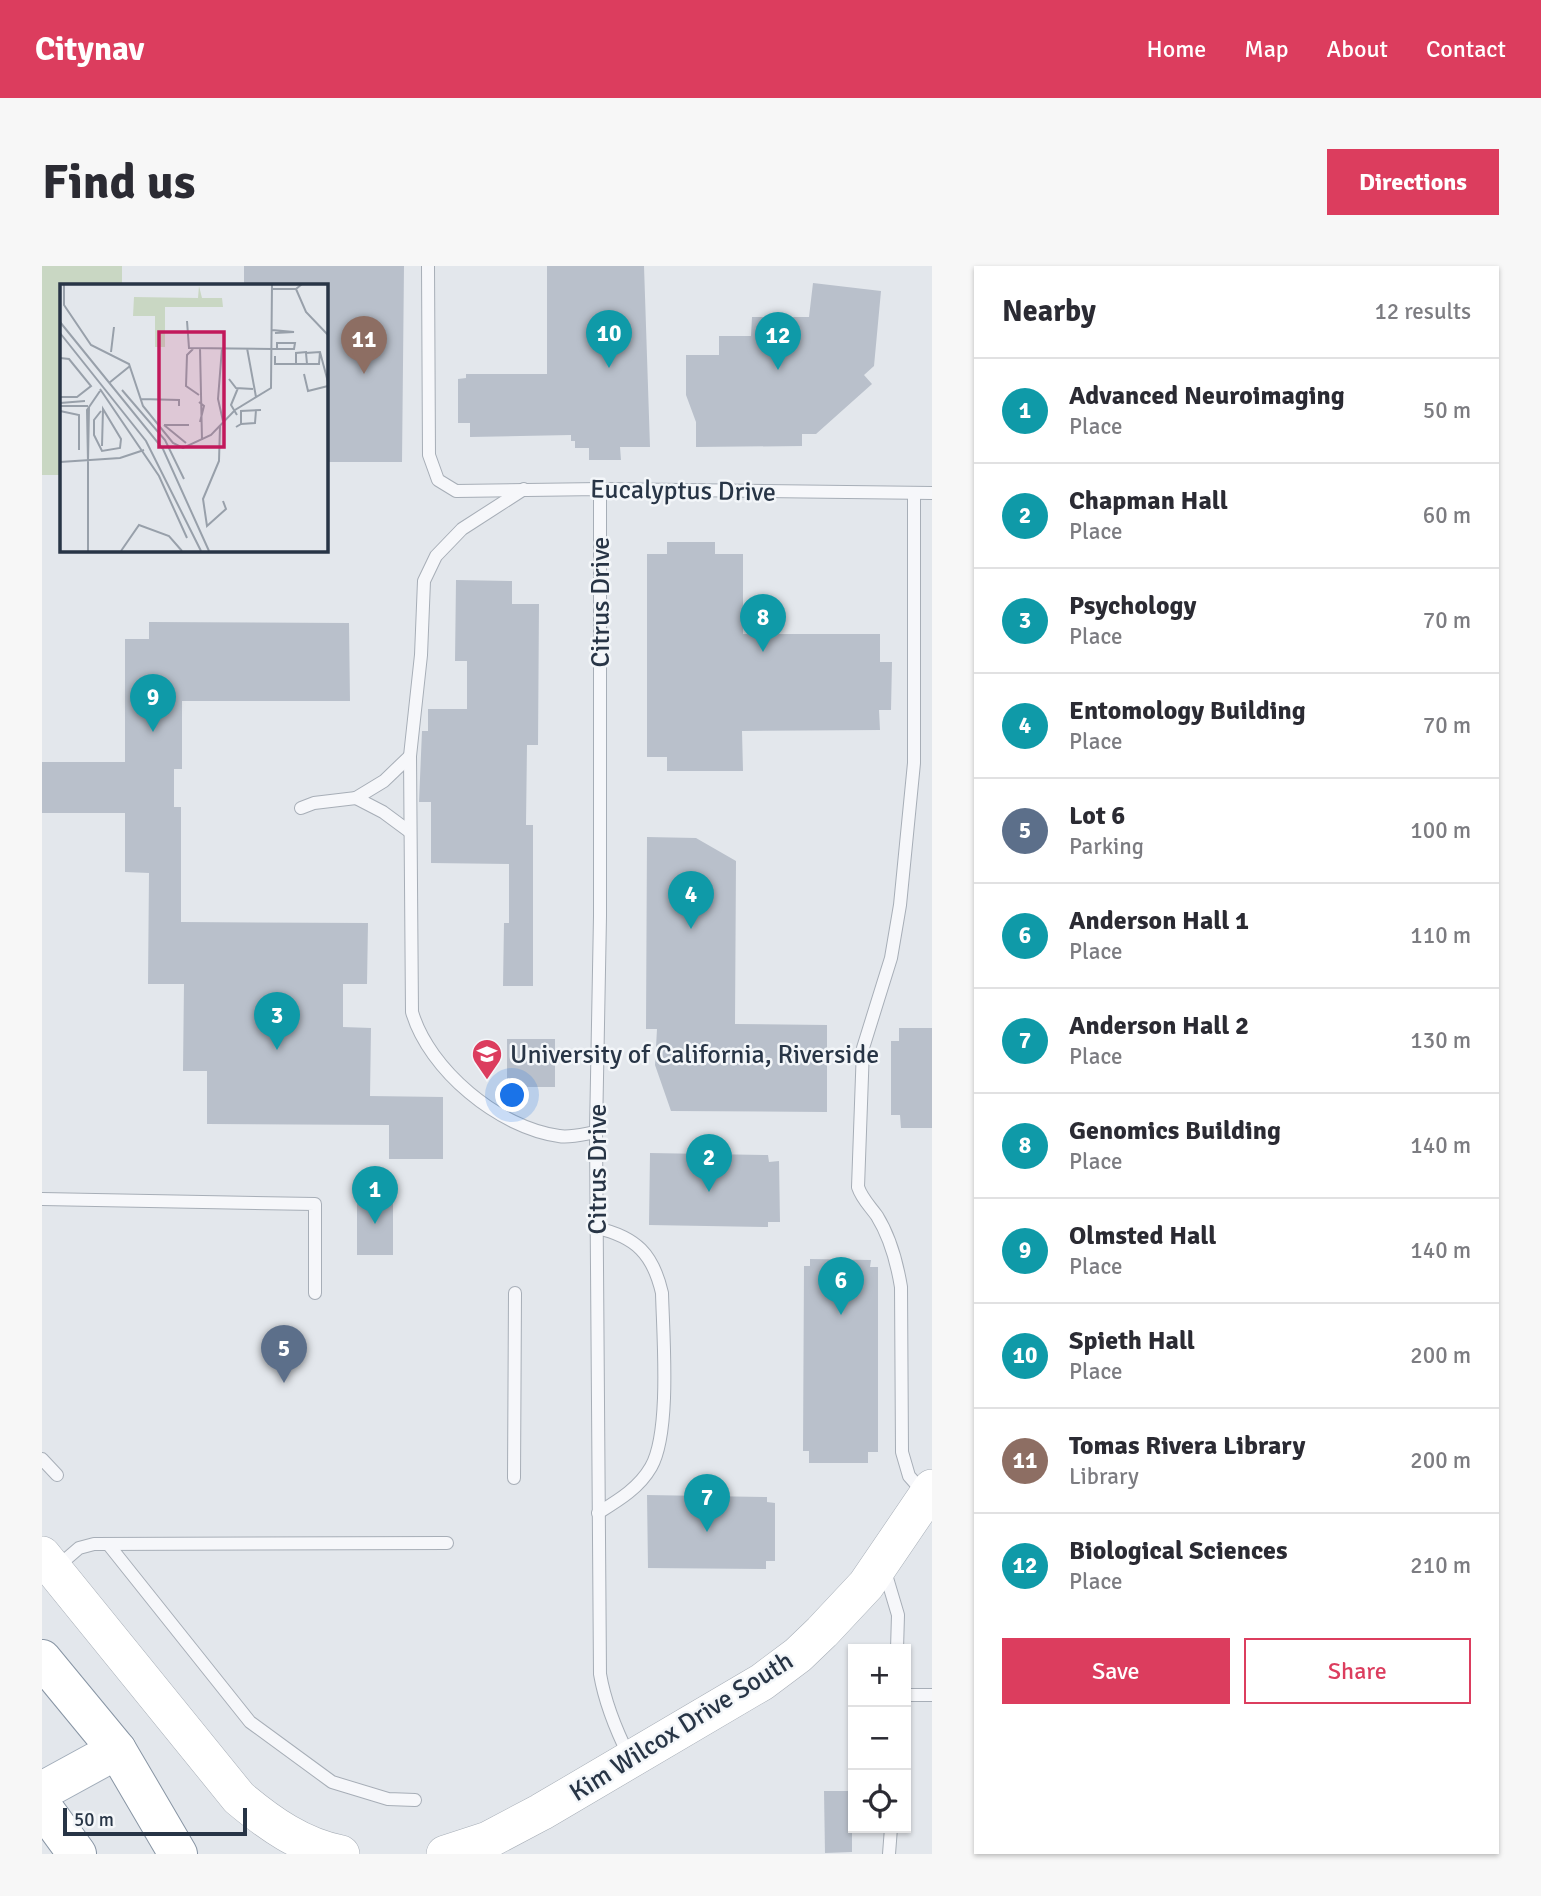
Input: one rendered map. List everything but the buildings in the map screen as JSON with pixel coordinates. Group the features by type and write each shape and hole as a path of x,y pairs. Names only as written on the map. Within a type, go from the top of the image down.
{"main road":[{"path":"42,1659 117,1750 178,1854"},
{"path":"42,1791 117,1750"},
{"path":"42,1806 77,1854"}],"street":[{"name":"Kim Wilcox Drive South","path":"445,1854 488,1840 631,1760 762,1682 798,1655 866,1586 929,1492"},
{"path":"48,1562 239,1798 267,1821 299,1840 341,1854"}],"lane":[{"name":"Eucalyptus Drive","path":"428,266 429,456 438,480 456,491 600,489 932,494"},
{"path":"524,489 462,529 436,556 424,581 421,655 411,756 412,1013 420,1035 461,1085 492,1112 544,1133 562,1137 596,1132"},
{"name":"Citrus Drive","path":"600,489 600,916 596,1132 600,1674 616,1729 631,1760"},
{"path":"914,494 914,763 900,905 891,958 863,1048 858,1187 878,1218 897,1263 901,1287 902,1452 909,1476 929,1492"},
{"path":"301,808 314,803 356,798 384,781 411,756"},
{"path":"356,798 383,812 410,832"},
{"path":"42,1199 315,1204 315,1293"},
{"path":"597,1228 617,1233 632,1241 645,1252 658,1273 662,1293 663,1406 660,1442 652,1465 625,1497 598,1513"},
{"path":"514,1478 515,1293"},
{"path":"42,1459 57,1475"},
{"path":"48,1562 79,1548 108,1544 447,1543"},
{"path":"108,1544 250,1721 332,1782 388,1799 415,1800"},
{"path":"882,1560 898,1615 897,1644"},
{"path":"911,1695 932,1695"},
{"path":"889,1854 891,1833"}],"green space":[{"path":"42,266 122,266 122,284 60,284 60,475 42,475"}],"place":[{"name":"Spieth Hall","path":"609,368"},
{"name":"Biological Sciences","path":"778,370"},
{"name":"Tomas Rivera Library","path":"364,374"},
{"name":"Genomics Building","path":"763,652"},
{"name":"Olmsted Hall","path":"153,732"},
{"name":"Entomology Building","path":"691,929"},
{"name":"Psychology","path":"277,1050"},
{"name":"University of California, Riverside","path":"487,1081"},
{"name":"Chapman Hall","path":"709,1192"},
{"name":"Advanced Neuroimaging","path":"375,1224"},
{"name":"Anderson Hall 1","path":"841,1315"},
{"name":"Lot 6","path":"284,1383"},
{"name":"Anderson Hall 2","path":"707,1532"}]}
